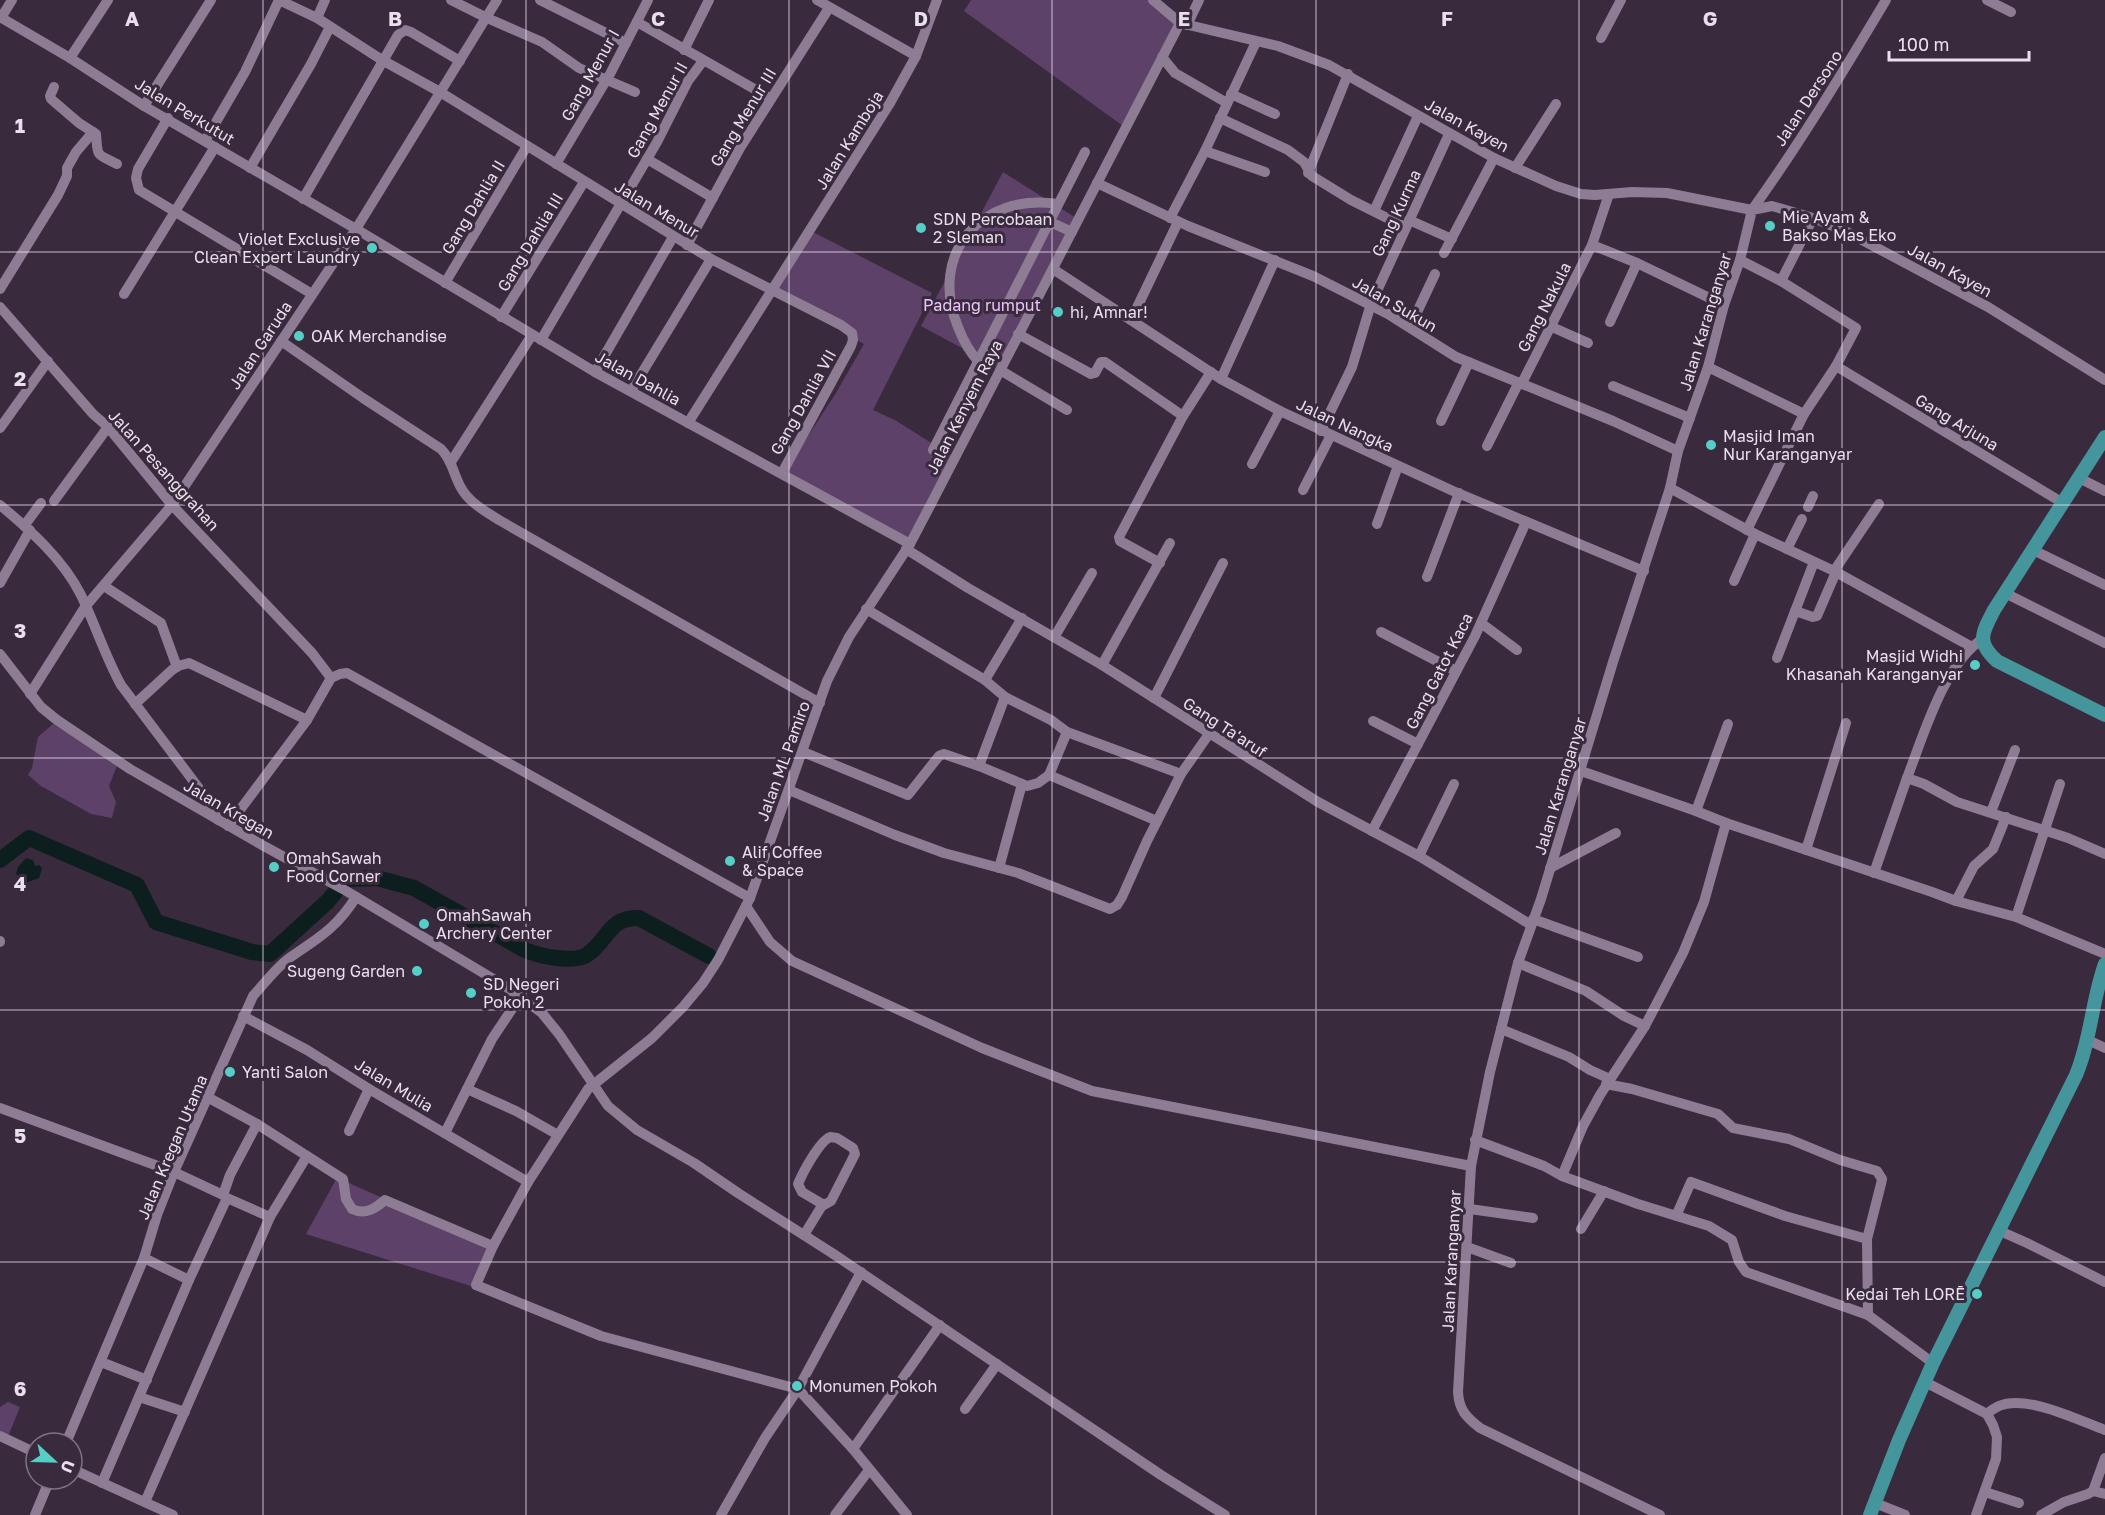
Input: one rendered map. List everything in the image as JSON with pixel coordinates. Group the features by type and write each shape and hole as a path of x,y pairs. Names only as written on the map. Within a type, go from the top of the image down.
{"main road":[{"path":"2105,437 2005,593 1987,624 1983,645 1997,661 2105,715"},
{"path":"1873,1509 1924,1382 2076,1074 2088,1040 2096,994 2105,964"}],"street":[{"path":"0,18 12,0"},
{"path":"70,58 108,0"},
{"path":"144,106 211,0"},
{"path":"205,141 245,72 279,0"},
{"name":"Jalan Menur","path":"279,0 316,18 382,60 440,92 673,237 848,330 854,336 851,346"},
{"path":"316,18 325,0"},
{"path":"451,0 542,42 579,68 635,92"},
{"name":"Jalan Garuda","path":"30,694 86,607 172,505 356,229 497,0"},
{"path":"540,0 627,43"},
{"name":"Gang Menur I","path":"556,164 607,79 648,0"},
{"path":"684,50 709,0"},
{"path":"817,0 916,56"},
{"name":"Jalan Kamboja","path":"688,423 861,151 916,56 937,0"},
{"path":"1154,0 1184,24"},
{"name":"Jalan Kenyem Raya","path":"908,546 1161,57 1199,0"},
{"path":"1601,38 1621,0"},
{"name":"Jalan Dersono","path":"1752,210 1830,94 1886,0"},
{"path":"1987,0 2011,12"},
{"name":"Gang Menur III","path":"687,245 740,148 829,8"},
{"name":"Jalan Perkutut","path":"0,18 70,58 144,106 356,229"},
{"path":"637,22 770,98"},
{"name":"Jalan Kayen","path":"1184,24 1298,53 1347,74 1494,158 1570,191 1581,194 1667,193 1752,210 1772,206 1813,218 1847,232 1988,307 2105,380"},
{"path":"250,168 330,27"},
{"path":"303,199 398,35 405,30 460,61"},
{"path":"1131,320 1205,151 1256,42"},
{"path":"1161,57 1175,73 1229,98 1275,114"},
{"name":"Gang Menur II","path":"451,462 536,337 621,205 688,81 703,61"},
{"path":"1308,173 1347,74"},
{"path":"54,87 51,99 96,134 96,150 117,164"},
{"path":"1515,168 1556,104"},
{"path":"1374,211 1418,116"},
{"path":"168,118 141,163 136,178 141,192 312,294"},
{"path":"1220,118 1296,155 1304,162 1308,173 1374,211 1452,239"},
{"path":"0,289 58,195 67,176 67,168 76,152 93,132"},
{"name":"Gang Kurma","path":"1303,490 1352,367 1371,304 1449,134"},
{"name":"Gang Dahlia II","path":"445,283 527,146"},
{"path":"124,294 215,147"},
{"path":"1205,151 1265,172"},
{"path":"933,450 1085,152"},
{"path":"1444,253 1494,158"},
{"path":"647,159 713,198"},
{"name":"Gang Dahlia III","path":"501,317 584,182"},
{"name":"Jalan Sukun","path":"1097,183 1174,220 1275,260 1371,304 1446,351 1469,362 1678,451"},
{"name":"Gang Nakula","path":"1487,446 1552,327 1592,244 1609,194"},
{"path":"979,362 964,342 951,309 948,282 960,244 977,225 1003,208 1031,201 1058,204"},
{"name":"Jalan Karanganyar","path":"1660,1515 1480,1428 1468,1419 1458,1404 1471,1166 1475,1140 1518,963 1670,488 1678,451 1708,367 1724,305 1740,260 1752,210"},
{"path":"1781,281 1813,218"},
{"path":"1048,221 1072,232"},
{"name":"Jalan Dahlia","path":"356,229 595,372 782,473 908,546"},
{"path":"595,372 673,237"},
{"path":"1592,244 1724,305"},
{"path":"631,391 711,259"},
{"path":"1221,379 1275,260"},
{"path":"1734,581 1751,532 1804,414 1836,366 1856,328 1781,281 1740,260"},
{"path":"1610,322 1637,263"},
{"name":"Jalan Nangka","path":"1053,269 1221,379 1280,411 1459,493 1644,571"},
{"path":"1410,327 1435,274"},
{"name":"Jalan Pesanggrahan","path":"0,307 93,414 108,427 172,505 312,653 331,678"},
{"path":"1552,327 1588,343"},
{"path":"994,333 1016,339 1091,374 1095,373 1101,362 1105,362 1183,416"},
{"path":"281,341 435,444 451,462 466,496 499,520 820,703"},
{"name":"Gang Dahlia VII","path":"782,473 851,346"},
{"path":"0,428 48,361"},
{"path":"1441,421 1469,362"},
{"name":"Gang Arjuna","path":"1836,366 2063,503"},
{"path":"1708,367 1804,414"},
{"path":"1000,370 1067,410"},
{"path":"1160,563 1120,541 1119,537 1183,416 1211,372"},
{"path":"1613,386 1690,418"},
{"path":"1252,464 1280,411"},
{"path":"54,501 108,427"},
{"path":"1377,524 1398,466"},
{"path":"2079,478 2105,491"},
{"path":"1670,488 1751,532 1835,571 1970,646"},
{"path":"1427,577 1459,493"},
{"path":"1808,507 1813,496"},
{"path":"0,583 41,503"},
{"path":"1796,610 1812,617 1817,616 1835,571 1879,504"},
{"path":"0,505 27,528 63,568 81,596 110,665 135,704 223,823 307,720 331,678 347,673 748,902 771,942 792,961 982,1048 1092,1092 1471,1166"},
{"path":"1787,549 1802,519"},
{"name":"Gang Gatot Kaca","path":"1372,831 1481,623 1526,522"},
{"path":"1102,665 1170,543"},
{"name":"Jalan ML Pamiro","path":"798,1389 602,1336 477,1287 477,1282 528,1182 588,1089 652,1038 684,1007 717,960 748,902 840,654 908,546"},
{"name":"Gang Ta'aruf","path":"908,546 968,588 1055,636 1318,802 1419,856 1532,922 1638,957"},
{"path":"2033,550 2105,585"},
{"path":"1777,658 1814,562"},
{"path":"1154,698 1223,563"},
{"path":"1055,636 1092,573"},
{"path":"104,586 161,623 177,667"},
{"path":"2005,593 2105,643"},
{"path":"867,609 985,680 1005,697 1051,720 1067,732 1181,774"},
{"path":"985,680 1022,618"},
{"path":"1481,623 1517,650"},
{"path":"1381,632 1456,670"},
{"path":"1874,873 1924,732 1950,674 1970,646 1984,638"},
{"name":"Jalan Kregan","path":"0,654 41,707 130,769 485,972 542,1013 560,1034 608,1106 637,1130 694,1163 861,1272 1161,1475 1225,1515"},
{"path":"135,704 158,681 177,667 192,664 307,720"},
{"path":"979,766 1005,697"},
{"path":"1372,721 1418,744"},
{"path":"1806,850 1846,723"},
{"path":"1696,811 1728,724"},
{"path":"803,752 908,795 939,756 944,754 1027,786 1038,783 1049,775 1067,732"},
{"path":"789,790 896,836 944,853 1018,873 1105,908 1112,908 1122,897 1181,774 1209,734"},
{"path":"1991,812 2015,750"},
{"path":"1581,771 1956,902 2016,916 2105,954"},
{"path":"1049,775 1157,821"},
{"path":"1907,778 1924,784 1957,802 2044,830 2105,854"},
{"path":"999,868 1022,784"},
{"path":"1419,856 1454,784"},
{"path":"2016,916 2060,784"},
{"path":"1956,902 1974,866 1993,849 2006,817"},
{"path":"1562,1176 1583,1126 1608,1082 1645,1026 1683,953 1704,902 1726,823"},
{"path":"1550,867 1616,833"},
{"name":"Jalan Kregan Utama","path":"71,1431 144,1258 174,1172 209,1098 243,1016 254,996 273,972 330,930 356,897"},
{"path":"1518,963 1586,991 1624,1016 1645,1026"},
{"path":"446,1133 492,1039 520,997"},
{"name":"Jalan Mulia","path":"243,1016 315,1055 528,1182"},
{"path":"1501,1029 1569,1057 1608,1082 1718,1114 1732,1128 1789,1139 1840,1160 1877,1171 1882,1179 1867,1239 1868,1315"},
{"path":"2088,1040 2105,1048"},
{"path":"350,1131 369,1089"},
{"path":"467,1089 516,1111 558,1135"},
{"path":"209,1098 257,1124 343,1179 346,1199 352,1209 364,1212 373,1209 384,1200 494,1246"},
{"path":"0,1108 174,1172 223,1196 230,1175 257,1124"},
{"path":"833,1137 853,1148 854,1157 831,1201 823,1204 801,1192 798,1184 825,1139 833,1137"},
{"path":"1475,1140 1544,1166 1562,1176 1709,1226 1732,1240 1739,1262 1746,1272 1868,1315 1933,1363"},
{"path":"145,1502 270,1217 307,1156"},
{"path":"1676,1215 1691,1182 1785,1216 1867,1239"},
{"path":"1581,1229 1604,1191"},
{"path":"102,1483 189,1280 227,1198 270,1217"},
{"path":"804,1235 823,1204"},
{"path":"1470,1209 1533,1218"},
{"path":"2000,1231 2105,1282"},
{"path":"1467,1248 1511,1263"},
{"path":"144,1258 189,1280"},
{"path":"721,1515 765,1438 798,1389 861,1272"},
{"path":"853,1449 940,1325"},
{"path":"101,1362 147,1380"},
{"path":"965,1409 997,1364"},
{"path":"1924,1382 1987,1414 1997,1437 1998,1448 1994,1467 1976,1515"},
{"path":"798,1389 853,1449 904,1514"},
{"path":"139,1397 185,1412"},
{"path":"1987,1414 1999,1406 2025,1404 2105,1430"},
{"path":"0,1436 24,1447"},
{"path":"2093,1491 2105,1458"},
{"path":"835,1515 869,1470"},
{"path":"84,1475 173,1515"},
{"path":"35,1515 45,1491"},
{"path":"2041,1515 2064,1502 2093,1491 2105,1494"},
{"path":"1985,1492 2019,1503"},
{"path":"1873,1509 1905,1515"}],"green space":[{"path":"971,0 1159,0 1181,16 1123,126 964,11"},
{"name":"Padang rumput","path":"1003,172 1076,218 999,368 921,326"},
{"path":"811,231 932,293 873,410 895,420 952,456 908,545 786,470 836,393 864,344 770,291"},
{"path":"53,724 118,763 109,786 116,802 112,818 91,814 41,786 28,775 32,768 38,737"},
{"path":"338,1176 353,1185 492,1245 474,1287 306,1234"},
{"path":"8,1402 20,1407 7,1439 0,1436 0,1407"}],"shaded area":[{"path":"26,858 33,860 35,866 39,865 42,868 39,878 28,882 16,874 18,867"}],"waterway":[{"path":"0,860 29,838 137,885 156,922 252,952 270,954 328,901 346,879 377,878 414,888 525,950 539,955 566,959 582,957 594,949 615,925 629,918 639,918 709,956"}],"place":[{"name":"Mie Ayam & Bakso Mas Eko","path":"1770,226"},
{"name":"SDN Percobaan 2 Sleman","path":"921,228"},
{"name":"Violet Exclusive Clean Expert Laundry","path":"372,248"},
{"name":"hi, Amnar!","path":"1058,312"},
{"name":"OAK Merchandise","path":"299,336"},
{"name":"Masjid Iman Nur Karanganyar","path":"1711,445"},
{"name":"Masjid Widhi Khasanah Karanganyar","path":"1975,665"},
{"name":"Alif Coffee & Space","path":"730,861"},
{"name":"OmahSawah Food Corner","path":"274,867"},
{"name":"OmahSawah Archery Center","path":"424,924"},
{"name":"Sugeng Garden","path":"417,971"},
{"name":"SD Negeri Pokoh 2","path":"471,993"},
{"name":"Yanti Salon","path":"230,1072"},
{"name":"Kedai Teh LORĒ","path":"1977,1294"},
{"name":"Monumen Pokoh","path":"797,1386"}]}
